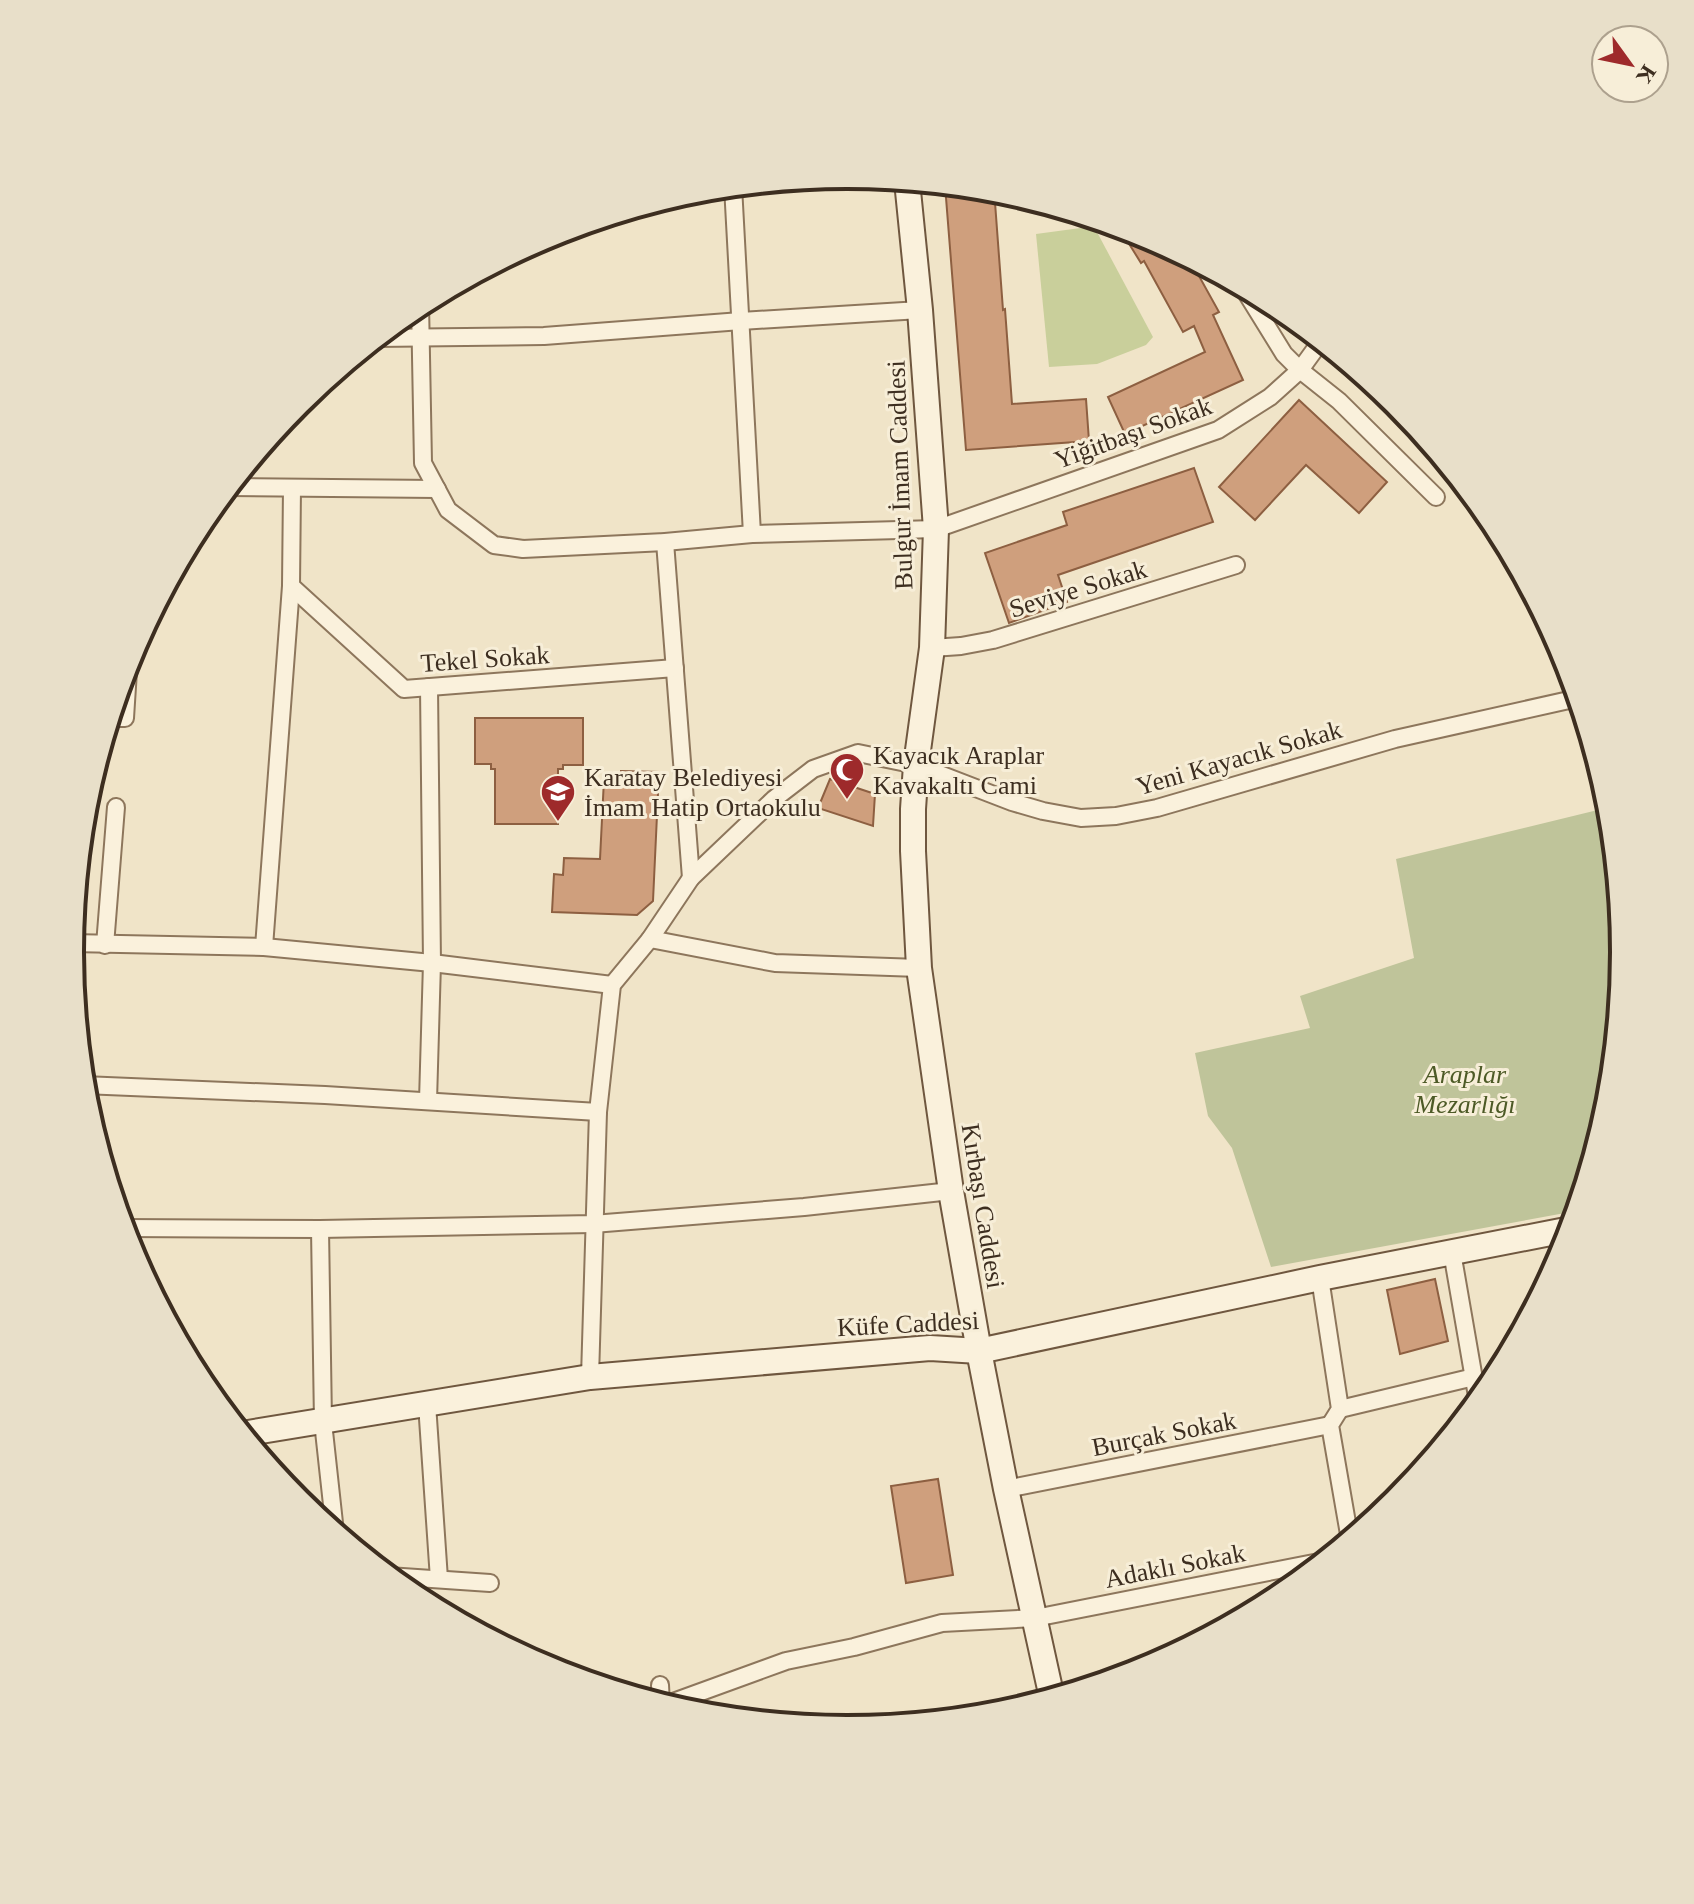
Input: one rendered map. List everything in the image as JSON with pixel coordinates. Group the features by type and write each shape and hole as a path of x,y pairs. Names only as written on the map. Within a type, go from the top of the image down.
{"street":[{"name":"Bulgur İmam Caddesi","path":"908,192 936,529 932,648 916,765"},
{"path":"734,198 752,534"},
{"path":"1256,308 1278,345 1300,370 1339,401 1436,497"},
{"path":"396,338 544,336 920,310"},
{"name":"Yiğitbaşı Sokak","path":"420,320 423,463 448,510 494,545 523,549 752,534 936,529 1218,430 1270,397 1300,370 1315,350"},
{"path":"243,487 437,489"},
{"path":"264,947 291,586 292,488"},
{"path":"665,542 691,878"},
{"name":"Seviye Sokak","path":"932,648 993,640 1236,565"},
{"name":"Tekel Sokak","path":"291,586 404,689 675,668"},
{"path":"428,1101 432,963 429,687"},
{"name":"Yeni Kayacık Sokak","path":"612,985 650,939 691,878 774,799 813,769 858,753 916,765 1043,811 1081,818 1116,816 1157,808 1395,739 1567,700"},
{"name":"Kırbaşı Caddesi","path":"916,765 913,851 919,968 951,1191 1006,1489 1050,1687"},
{"path":"105,945 116,807"},
{"path":"650,939 775,963 919,968"},
{"path":"84,944 264,947 612,985 598,1112 590,1377"},
{"path":"96,1086 325,1095 598,1112"},
{"path":"136,1228 320,1229 593,1224 804,1207 951,1191"},
{"path":"320,1229 323,1422 333,1516"},
{"name":"Küfe Caddesi","path":"255,1432 590,1377 930,1348 979,1351 1320,1278 1557,1232"},
{"path":"1452,1252 1475,1384"},
{"path":"1320,1278 1340,1409 1330,1425 1348,1528"},
{"path":"1340,1409 1474,1377"},
{"path":"427,1404 439,1579"},
{"name":"Burçak Sokak","path":"1006,1489 1330,1425"},
{"name":"Adaklı Sokak","path":"684,1697 786,1661 854,1647 942,1623 1035,1618 1299,1566"},
{"path":"411,1577 490,1583"},
{"path":"660,1685 661,1692"}],"green space":[{"path":"1086,227 1098,234 1153,337 1146,345 1097,364 1049,367 1036,234"},
{"name":"Araplar Mezarlığı","path":"1596,810 1608,902 1608,1002 1595,1101 1570,1197 1564,1213 1271,1267 1232,1148 1208,1116 1195,1053 1310,1028 1300,996 1414,958 1396,859"}],"building":[{"path":"946,196 995,204 1012,404 1086,399 1089,441 966,450"},
{"path":"1129,243 1199,276 1219,312 1213,315 1243,380 1125,434 1108,397 1205,352 1194,326 1183,332 1144,261 1141,263"},
{"path":"1299,400 1387,482 1359,513 1306,465 1255,520 1219,487"},
{"path":"1194,468 1213,522 1058,575 1067,602 1009,623 985,553 1067,525 1063,512"},
{"path":"475,718 583,718 583,765 563,765 563,769 558,769 558,824 495,824 495,769 491,769 491,764 475,764"},
{"path":"621,771 659,772 653,901 637,915 552,912 554,874 563,875 564,858 600,859 604,779 621,779"},
{"name":"Kayacık Araplar Kavakaltı Cami","path":"830,779 875,794 873,826 818,808"},
{"path":"1435,1279 1448,1341 1400,1354 1387,1290"},
{"path":"938,1479 953,1575 906,1583 891,1486"}],"place":[{"name":"Kayacık Araplar Kavakaltı Cami","path":"847,801"},
{"name":"Karatay Belediyesi İmam Hatip Ortaokulu","path":"558,823"}]}
